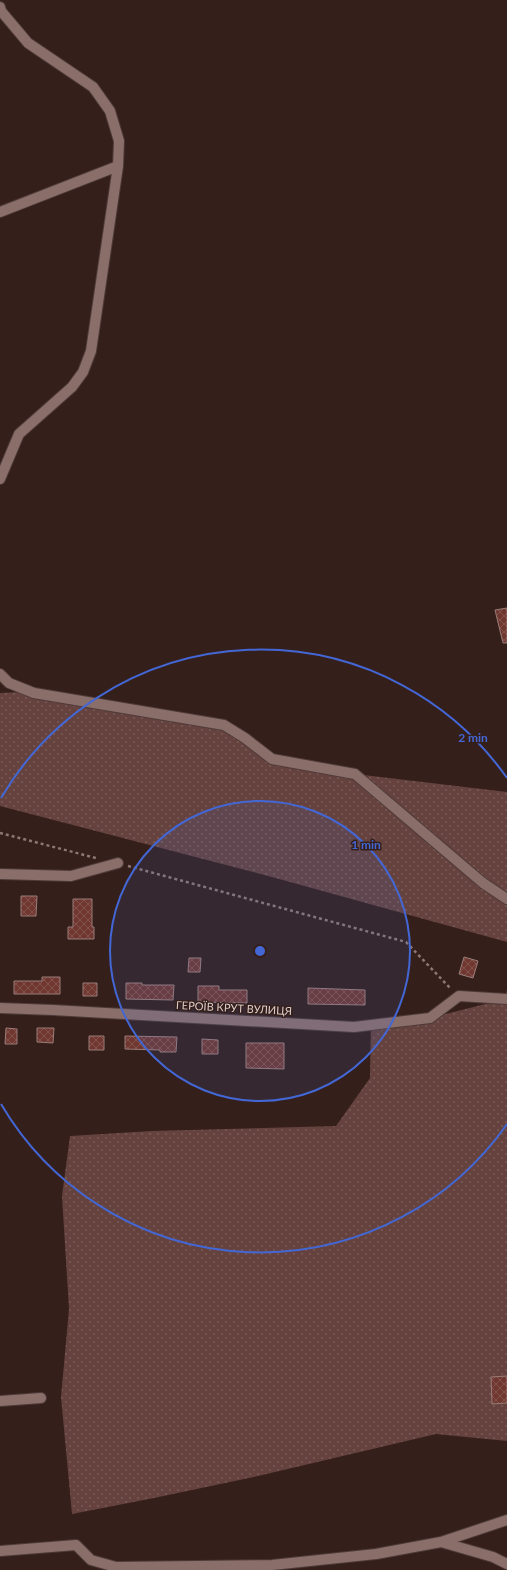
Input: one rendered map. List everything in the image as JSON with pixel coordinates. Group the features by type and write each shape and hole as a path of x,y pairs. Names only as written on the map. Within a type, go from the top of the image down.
{"street":[{"path":"0,7 1,11 28,43 93,87 110,111 119,141 118,166 91,351 83,372 72,387 19,434 0,479"},
{"path":"0,212 118,166"},
{"path":"0,674 9,683 34,694 224,725 245,738 272,760 355,774 483,883 507,899"},
{"path":"0,874 71,876 118,863"},
{"path":"458,996 507,999"},
{"name":"ГЕРОЇВ КРУТ ВУЛИЦЯ","path":"0,1008 354,1027 430,1018 458,996"},
{"path":"0,1401 41,1398"},
{"path":"0,1551 76,1545 91,1560 116,1567 272,1565 376,1554 441,1542 507,1520"},
{"path":"441,1542 493,1557 507,1564"}],"path":[{"path":"0,834 118,863 406,942 458,996"}],"shaded area":[{"path":"22,692 224,725 269,761 355,774 507,792 507,942 272,877 0,806 0,693"},
{"path":"507,989 507,1441 436,1434 258,1476 72,1514 61,1397 69,1309 62,1196 70,1136 152,1131 336,1126 370,1078 371,1025 430,1018 505,999"}],"building":[{"path":"507,608 507,643 503,643 495,610"},
{"path":"21,896 37,896 36,916 21,916"},
{"path":"73,899 92,899 92,927 94,927 94,939 68,939 68,927 73,927"},
{"path":"464,957 478,961 473,978 459,974"},
{"path":"189,958 201,958 200,972 188,972"},
{"path":"42,977 60,977 60,994 14,994 14,981 42,981"},
{"path":"83,983 97,983 97,996 83,996"},
{"path":"126,983 142,983 142,985 174,985 173,1000 126,999"},
{"path":"198,986 219,986 219,990 247,990 247,1003 198,1002"},
{"path":"308,988 365,990 365,1005 308,1004"},
{"path":"6,1028 17,1029 17,1044 5,1044"},
{"path":"37,1028 54,1028 53,1043 37,1042"},
{"path":"89,1036 104,1036 104,1050 89,1050"},
{"path":"125,1036 177,1037 176,1052 125,1049"},
{"path":"202,1039 218,1040 218,1054 202,1054"},
{"path":"246,1043 284,1043 284,1069 246,1068"},
{"path":"507,1376 507,1403 492,1404 491,1377"}]}
